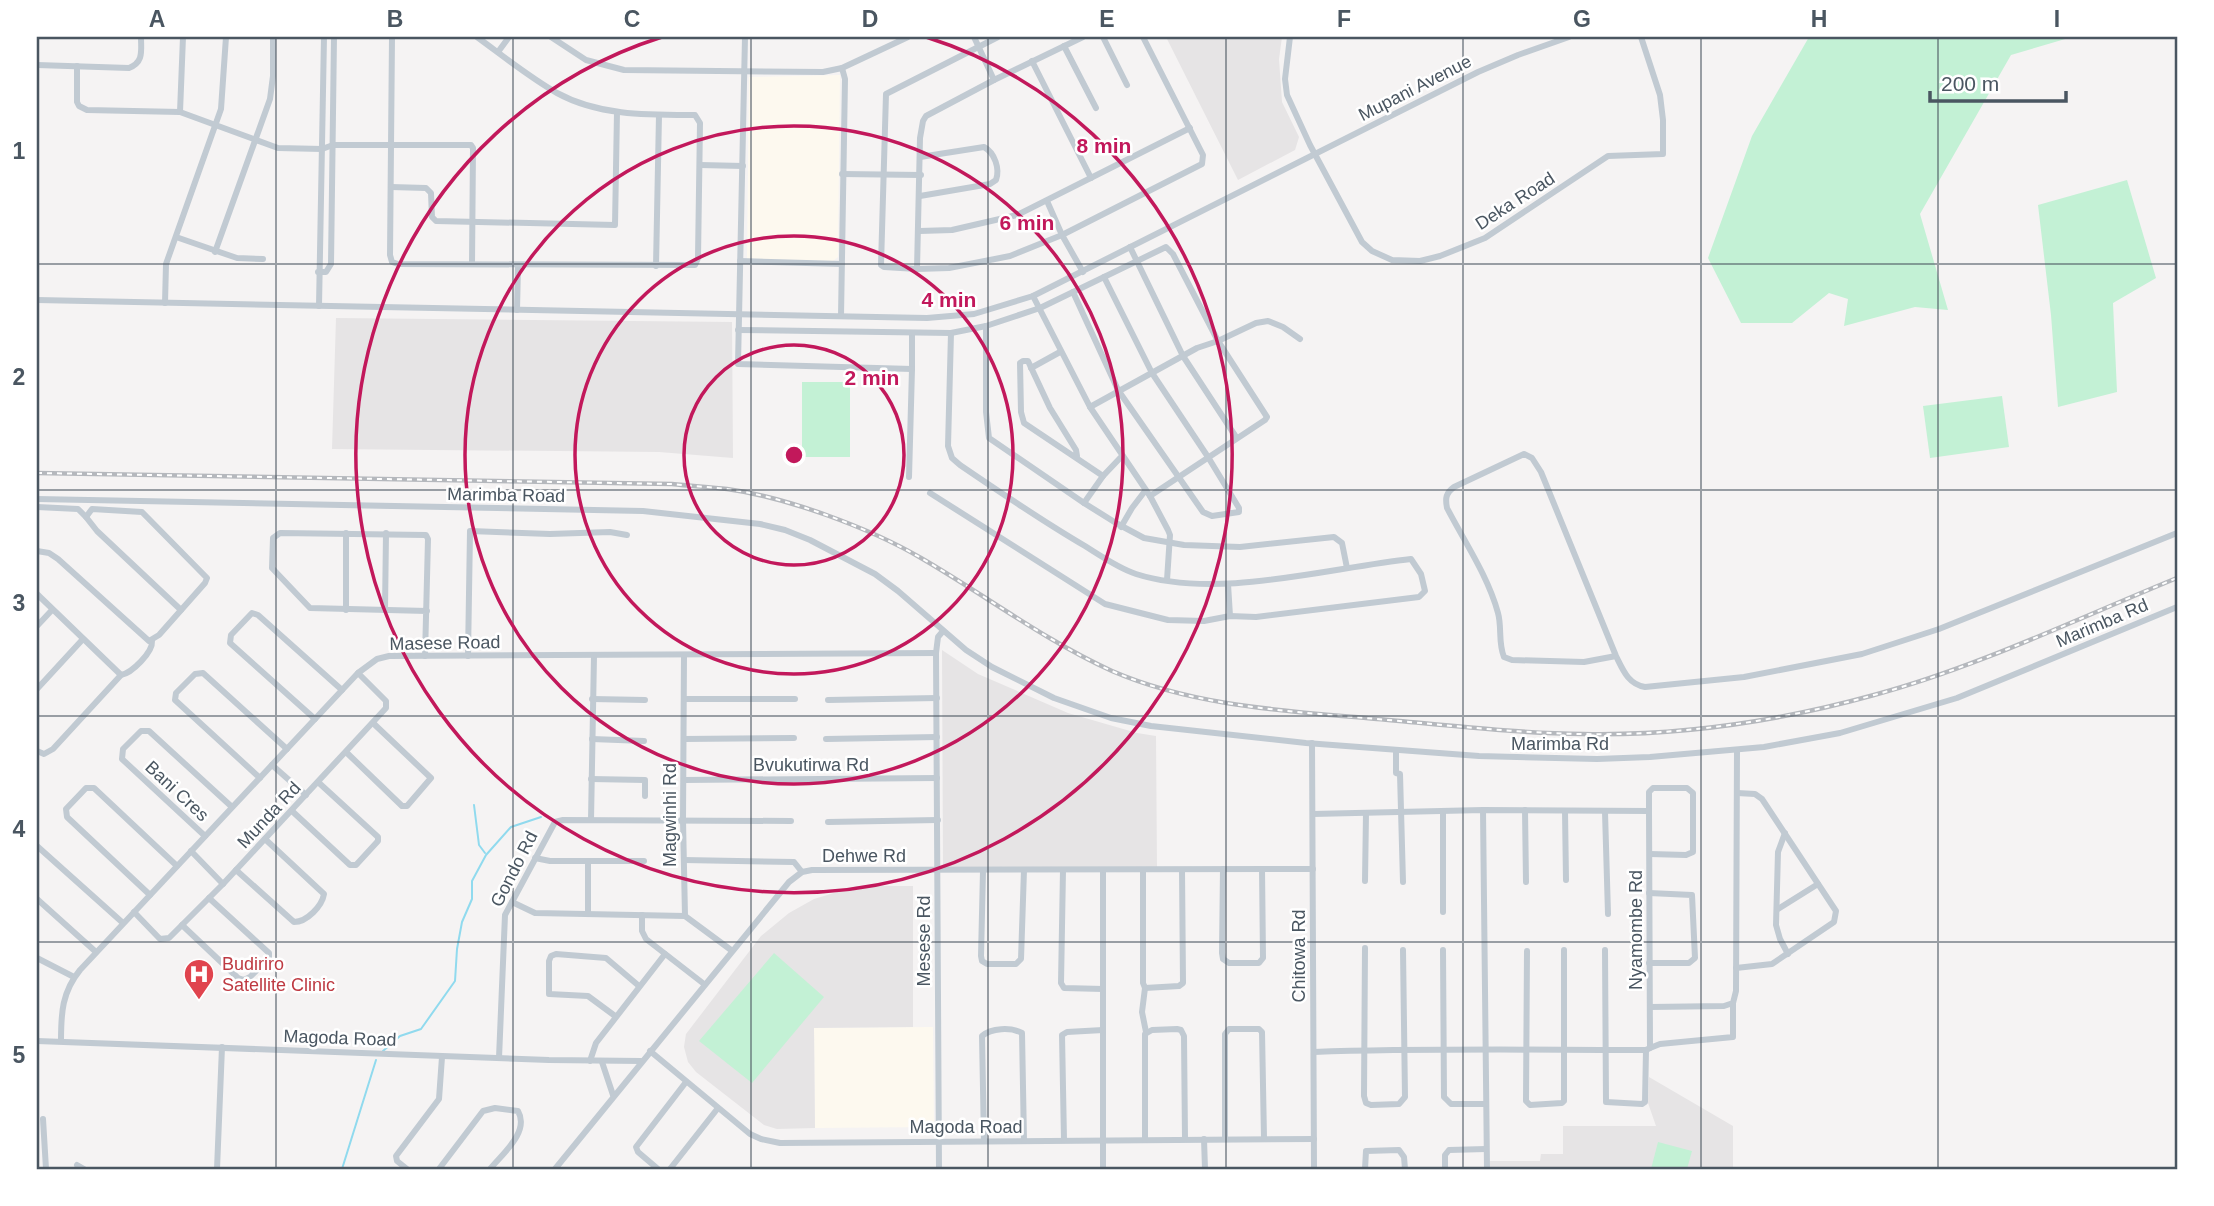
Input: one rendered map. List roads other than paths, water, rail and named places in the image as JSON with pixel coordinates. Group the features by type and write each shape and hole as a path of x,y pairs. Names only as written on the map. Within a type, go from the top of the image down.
{"street":[{"path":"37,65 129,68 141,58 141,37"},
{"path":"180,112 183,37"},
{"path":"165,303 166,269 222,104 226,37"},
{"path":"215,252 270,99 274,37"},
{"path":"319,306 324,37"},
{"path":"318,272 326,272 331,264 334,37"},
{"path":"392,37 392,262 691,267 697,262 700,165 698,118 695,115 659,115 600,109 557,93 477,37"},
{"path":"498,52 509,37"},
{"path":"551,37 576,54 610,68 744,72 823,72 842,68 908,37"},
{"path":"746,37 738,364 912,369"},
{"path":"974,37 994,80"},
{"path":"999,37 888,92 885,98 881,265 917,270 949,268 991,261 1026,251 1200,165 1204,160 1203,155 1143,37"},
{"path":"917,270 920,157 922,125 926,116 1083,37"},
{"path":"1103,37 1127,85"},
{"path":"1290,37 1285,79 1287,95 1314,153"},
{"name":"Mupani Avenue","path":"37,300 841,316 953,317 983,312 1033,296 1083,272 1478,72 1569,37"},
{"name":"Deka Road","path":"1314,153 1362,242 1372,251 1404,262 1420,261 1461,249 1516,219 1608,156 1663,153 1659,90 1641,37"},
{"path":"1064,46 1096,108"},
{"path":"1032,61 1091,178"},
{"path":"77,66 77,102 83,109 180,112 283,149 323,149 332,145 472,146 472,264"},
{"path":"841,316 845,79 842,68"},
{"path":"391,187 426,188 431,193 432,217 436,221 615,225 617,112"},
{"path":"656,266 659,115"},
{"path":"919,231 952,230 1017,215 1190,128"},
{"path":"920,157 986,148 993,156 999,171 996,180 990,184 920,196"},
{"path":"700,165 743,166"},
{"path":"842,174 921,175"},
{"path":"1047,201 1083,272"},
{"path":"176,237 237,258 263,259"},
{"path":"1130,247 1183,356 1236,437"},
{"path":"738,330 951,334 986,326 1040,308 1167,247 1217,341 1266,415 1265,420 1178,477 1148,493 1132,508 1121,527"},
{"path":"740,261 842,264"},
{"path":"517,310 518,266"},
{"path":"1073,292 1118,390 1178,477 1206,514 1212,516 1239,512 1208,457 1152,373 1104,277"},
{"path":"1033,296 1090,407 1148,493 1168,530 1167,580"},
{"path":"1090,407 1206,344 1256,323 1268,321 1283,327 1300,339"},
{"path":"986,326 986,412 989,438 1084,503 1144,538 1169,543 1240,547 1335,537 1342,543 1347,568"},
{"path":"909,477 912,333"},
{"path":"930,493 1105,604 1168,620 1204,621 1230,615 1256,617 1419,597 1424,593 1421,574 1412,559 1228,584 1167,580 1136,574 1117,565 1039,518 954,461 948,446 951,334"},
{"path":"1031,368 1060,352"},
{"path":"1077,456 1028,361 1020,363 1021,412 1024,423 1077,456 1103,476"},
{"path":"1616,656 1584,662 1512,660 1504,657 1496,606 1447,508 1448,492 1513,457 1524,454 1532,458 1541,472 1616,656 1631,682 1645,687 1744,677 1862,654 1952,625 2177,533"},
{"path":"1084,503 1103,476 1122,456"},
{"name":"Marimba Road","path":"37,499 638,511 735,520 785,530 848,559 887,582 943,631"},
{"path":"37,507 78,509 97,531 181,610"},
{"path":"37,751 44,754 53,749 121,675 128,673 151,649 152,641 207,578 142,512 92,509 86,517"},
{"path":"468,656 470,531 550,534 610,531 627,536"},
{"path":"346,533 346,610"},
{"path":"385,610 386,533"},
{"path":"425,656 427,611 427,537 423,533 277,534 272,541 271,565 278,577 310,608 427,611"},
{"path":"37,551 49,553 58,559 142,636 152,641"},
{"path":"1228,584 1230,615"},
{"path":"37,594 121,675"},
{"name":"Marimba Rd","path":"943,631 973,655 1016,680 1054,698 1111,718 1151,726 1312,743 1479,756 1583,759 1737,750 1799,742 1895,719 1957,698 2177,607"},
{"path":"37,626 52,610"},
{"path":"315,719 230,643 231,635 252,613 258,614 342,690"},
{"name":"Mesese Rd","path":"939,1169 936,653 938,638 943,631"},
{"path":"37,689 83,639"},
{"name":"Masese Road","path":"61,1041 63,1000 74,977 358,673 383,657 936,653"},
{"path":"591,820 594,656"},
{"name":"Magwinhi Rd","path":"684,656 685,916"},
{"path":"260,778 175,700 176,693 195,674 203,673 287,749"},
{"path":"346,752 402,806 407,806 431,778 373,723 387,704 358,673"},
{"path":"828,700 937,698"},
{"path":"592,699 645,700"},
{"path":"684,699 795,699"},
{"name":"Munda Rd","path":"134,912 162,940 169,938 373,723"},
{"name":"Bani Cres","path":"205,836 122,759 123,750 141,731 149,731 233,807"},
{"path":"826,740 937,737"},
{"path":"684,739 794,738"},
{"path":"592,739 644,741"},
{"name":"Chitowa Rd","path":"1312,743 1314,1169"},
{"path":"1396,750 1396,773 1400,774 1403,813 1403,882"},
{"path":"1314,1052 1404,1049 1648,1049 1660,1044 1733,1037 1733,1003 1736,991 1737,750"},
{"path":"272,765 306,795"},
{"name":"Bvukutirwa Rd","path":"684,780 937,778"},
{"path":"591,779 645,780 646,796"},
{"path":"292,811 350,865 356,865 378,837 318,782"},
{"path":"150,895 67,817 66,809 86,788 94,788 177,866"},
{"path":"1313,814 1483,810 1649,811 1649,792 1653,788 1687,788 1693,793 1692,852 1686,855 1650,854"},
{"path":"1736,968 1767,966 1835,920 1836,911 1759,796 1737,793"},
{"path":"1483,810 1487,1169"},
{"path":"1525,810 1526,881"},
{"path":"1443,811 1443,912"},
{"path":"1565,811 1566,880"},
{"name":"Nyamombe Rd","path":"1605,1050 1606,1102 1642,1104 1646,1100 1650,1007 1649,811"},
{"path":"1605,812 1608,914"},
{"path":"1365,881 1366,813"},
{"path":"828,822 938,820"},
{"name":"Gondo Rd","path":"499,1058 504,921 507,909 555,822 792,821"},
{"path":"1785,833 1778,852 1777,933 1788,954"},
{"path":"236,870 294,922 302,922 311,915 323,900 324,894 265,839"},
{"path":"37,846 123,923"},
{"path":"191,851 223,884"},
{"path":"535,858 550,861 644,861"},
{"path":"684,860 794,862 802,872"},
{"path":"588,862 588,914"},
{"path":"1223,869 1222,953 1223,959 1229,963 1259,962 1263,958 1262,869"},
{"name":"Dehwe Rd","path":"555,1169 731,950 789,882 802,872 1313,869"},
{"path":"983,871 982,961 987,964 1016,964 1021,959 1024,870"},
{"path":"1063,870 1061,983 1064,988 1103,989"},
{"path":"1103,870 1103,1169"},
{"path":"1143,870 1143,980 1146,988 1142,1012 1146,1032 1145,1140"},
{"path":"1146,988 1179,986 1182,983 1182,870"},
{"path":"1778,909 1818,884"},
{"path":"1649,894 1692,895 1695,958 1689,963 1649,963"},
{"path":"182,925 238,978 244,980 250,977 268,958 269,953 209,898"},
{"path":"37,899 96,952"},
{"path":"513,902 530,912 685,916 731,950"},
{"path":"642,915 644,936 704,984"},
{"path":"1365,948 1364,1050 1366,1101 1371,1105 1394,1105 1402,1102 1405,1097 1403,950"},
{"path":"1443,950 1444,1097 1451,1104 1485,1104"},
{"path":"1527,951 1525,1050 1526,1101 1530,1105 1564,1101 1564,950"},
{"path":"1605,950 1605,1050"},
{"path":"615,1016 588,996 550,994 551,956 556,954 606,958 639,986"},
{"path":"590,1061 596,1042 665,954"},
{"path":"38,962 74,977"},
{"path":"1650,1007 1724,1006 1733,1003"},
{"path":"1146,1032 1177,1029 1182,1032 1185,1139"},
{"path":"1225,1139 1225,1034 1229,1029 1259,1029 1262,1032 1264,1138"},
{"path":"984,1141 982,1036 990,1031 1014,1030 1022,1033 1024,1141"},
{"path":"1064,1140 1062,1035 1067,1032 1102,1030"},
{"name":"Magoda Road","path":"37,1041 602,1062 641,1061"},
{"path":"216,1169 222,1047"},
{"name":"Magoda Road","path":"650,1051 750,1134 768,1141 1314,1139"},
{"path":"407,1169 397,1161 396,1156 439,1099 442,1056"},
{"path":"602,1062 613,1095"},
{"path":"658,1169 638,1152 636,1147 686,1082"},
{"path":"439,1169 483,1111 495,1108 518,1111 521,1117 520,1131 490,1169"},
{"path":"670,1169 718,1108"},
{"path":"43,1119 46,1169"},
{"path":"1204,1139 1205,1169"},
{"path":"1445,1169 1445,1155 1449,1150 1486,1149"},
{"path":"1365,1169 1366,1151 1399,1150 1405,1157 1405,1169"},
{"path":"77,1165 84,1169"}],"waterway":[{"path":"474,805 479,845 485,853"},
{"path":"383,1051 400,1036 421,1029 455,981 457,949 462,922 472,899 472,881 486,855 511,827 541,817"},
{"path":"342,1169 376,1060"}],"railway":[{"path":"37,473 672,484 727,489 801,506 853,525 921,558 1087,659 1112,671 1176,693 1276,710 1531,732 1619,734 1693,729 1766,719 1838,704 1950,671 2177,578"}],"place":[{"name":"Budiriro Satellite Clinic","path":"199,1001"}]}
